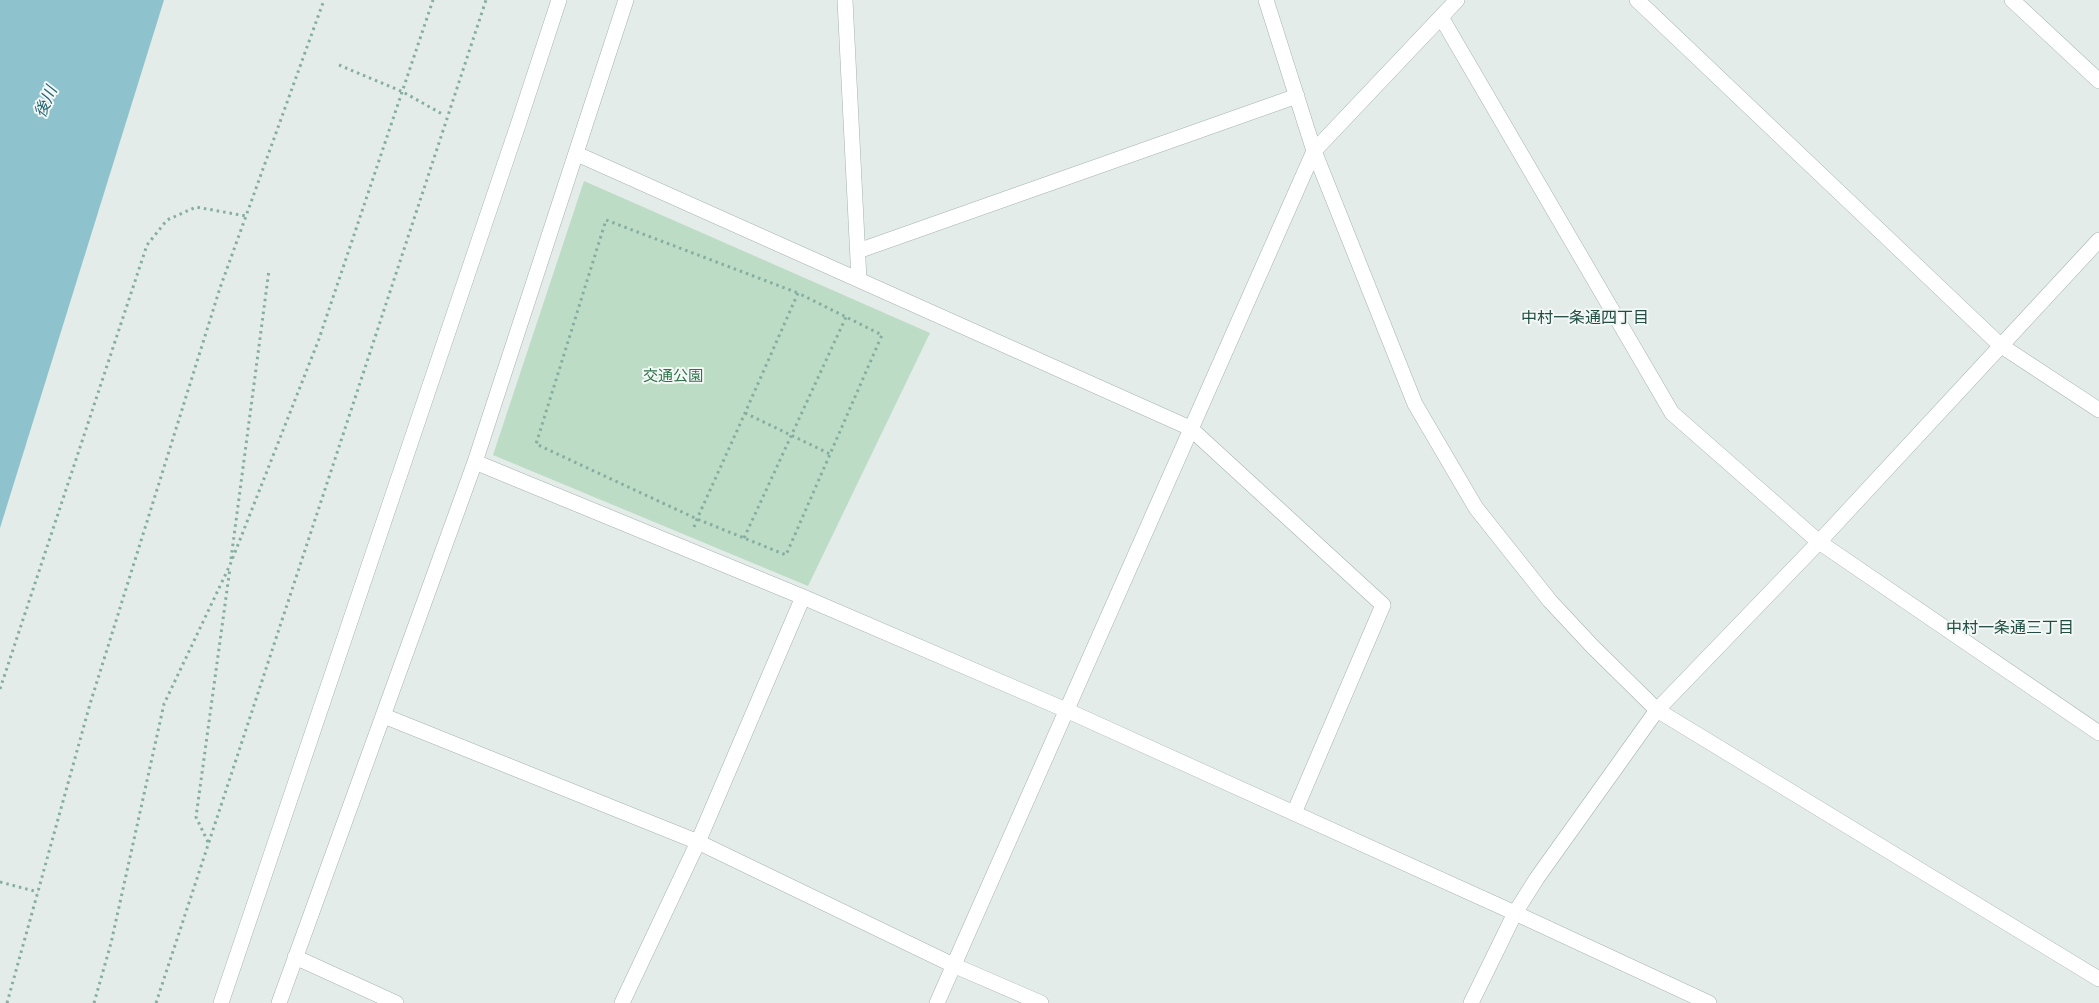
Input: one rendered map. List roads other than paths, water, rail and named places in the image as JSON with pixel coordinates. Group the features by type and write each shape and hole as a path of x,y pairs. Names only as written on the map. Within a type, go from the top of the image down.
{"street":[{"path":"221,1003 520,122 559,0"},
{"path":"280,1003 475,462 626,0"},
{"path":"845,0 859,280"},
{"path":"1266,0 1314,151 1415,404 1476,508 1550,601 1593,647 1657,710 2099,979"},
{"path":"936,1003 1314,151 1457,0"},
{"path":"1637,0 2000,345 2099,410"},
{"path":"2012,0 2099,81"},
{"path":"1441,17 1672,413 1819,542 2099,733"},
{"path":"858,251 1297,96"},
{"path":"576,154 1190,428 1383,605 1294,813"},
{"path":"1471,1003 1515,912 1537,878 1657,710 1819,542 2099,240"},
{"path":"475,462 684,548 1066,710 1515,912 1709,1003"},
{"path":"622,1003 698,842 803,598"},
{"path":"384,716 698,842 953,965 1041,1003"},
{"path":"295,957 396,1003"}],"water":[{"name":"後川","path":"0,0 164,0 0,528"}],"district":[{"name":"中村一条通四丁目","path":"1585,318"},
{"name":"中村一条通三丁目","path":"2010,628"}],"park label":[{"name":"交通公園","path":"673,376"}]}
